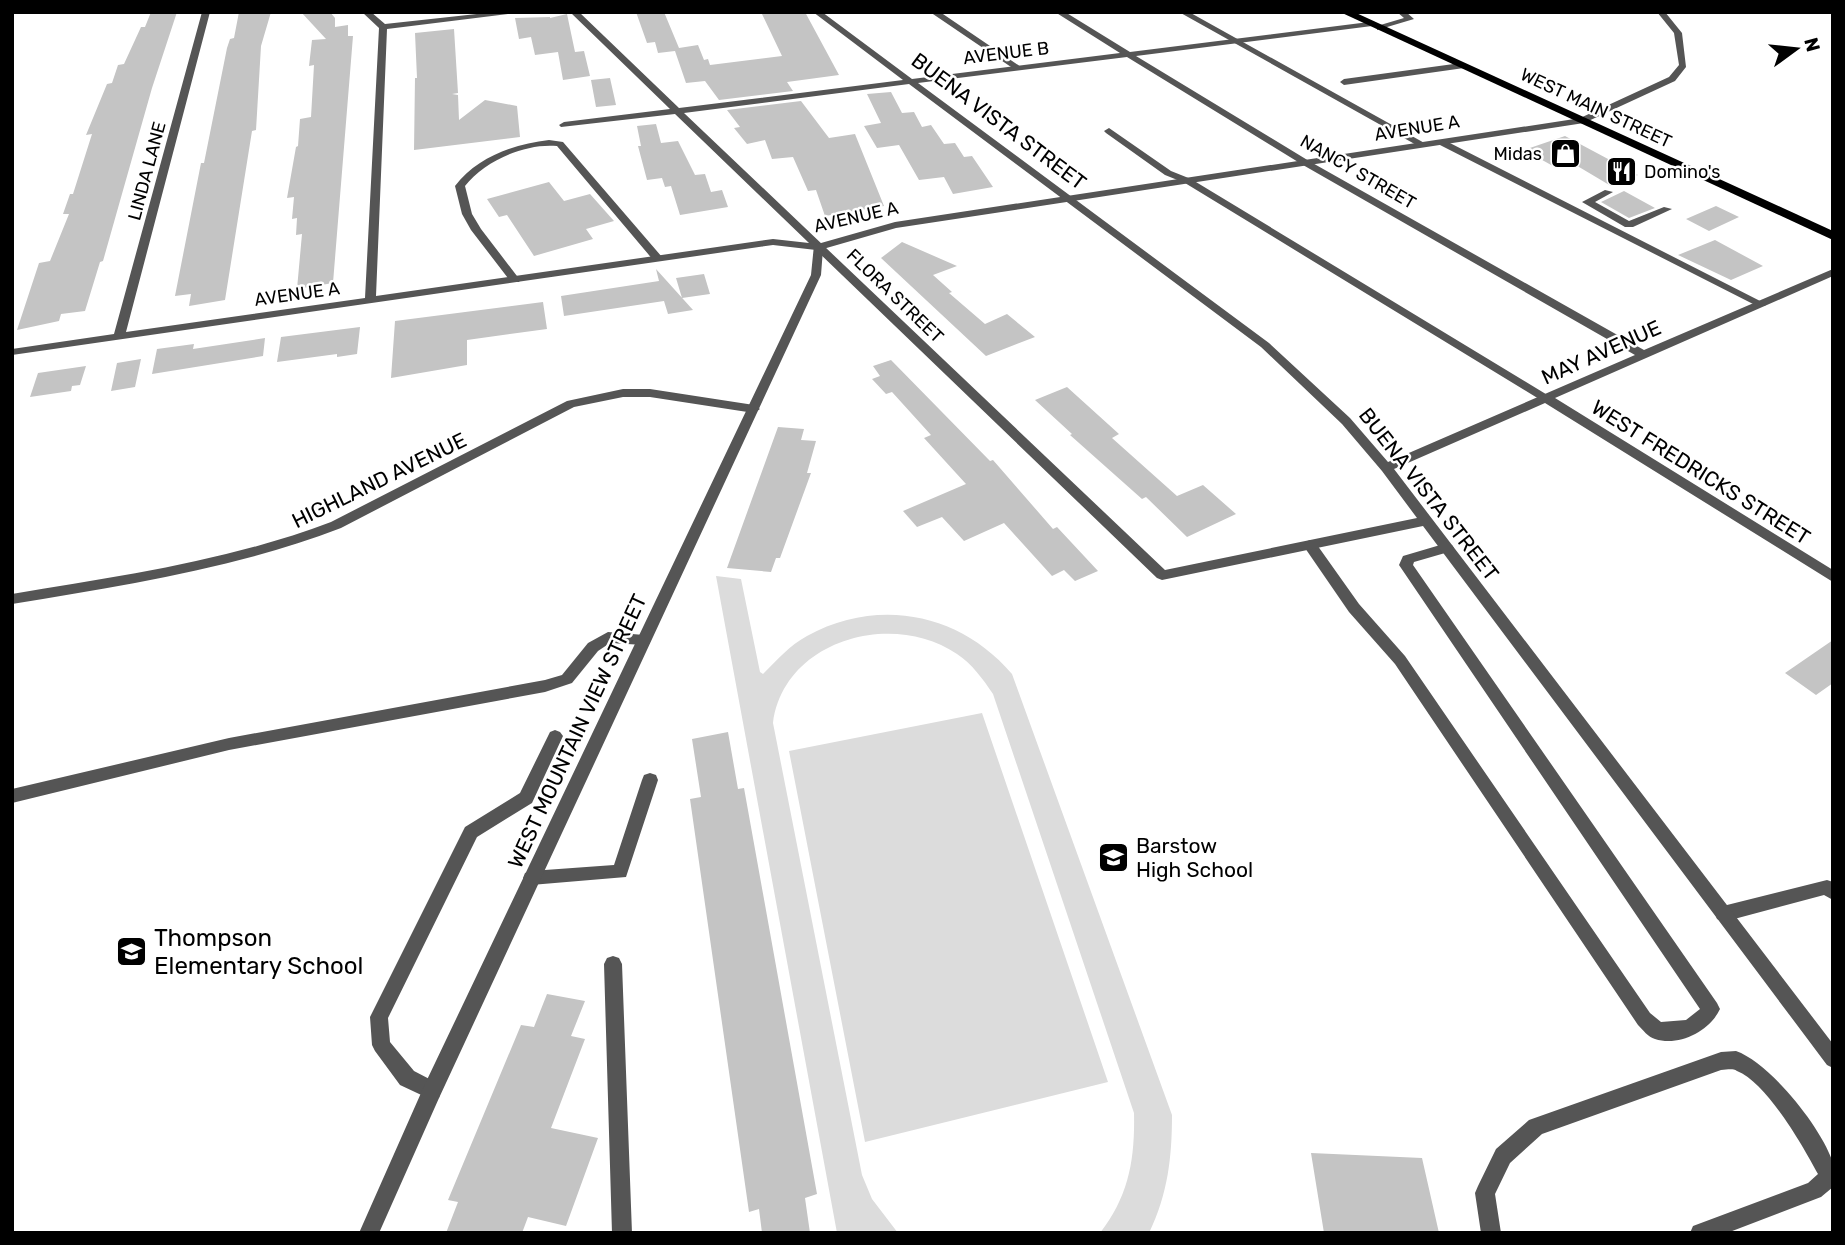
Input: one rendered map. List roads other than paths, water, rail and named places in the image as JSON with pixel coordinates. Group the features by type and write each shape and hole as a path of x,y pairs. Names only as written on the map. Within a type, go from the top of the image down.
{"main road":[{"name":"WEST MAIN STREET","path":"1345,12 1833,236"}],"street":[{"name":"LINDA LANE","path":"119,337 206,12"},
{"path":"366,12 383,27 519,12"},
{"name":"FLORA STREET","path":"574,12 1163,575 1310,545"},
{"name":"BUENA VISTA STREET","path":"817,12 1265,345 1346,421 1386,468 1833,1059"},
{"path":"934,12 1017,67"},
{"name":"NANCY STREET","path":"1059,12 1306,163 1644,355"},
{"path":"1182,12 1423,145"},
{"name":"AVENUE B","path":"564,125 908,80 1374,26 1410,19 1401,12"},
{"name":"AVENUE A","path":"12,352 773,242 818,247 895,225 1581,121 1672,79 1683,65 1678,33 1661,12"},
{"path":"370,301 383,27"},
{"path":"1344,82 1461,66"},
{"name":"WEST FREDRICKS STREET","path":"1109,131 1168,173 1188,181 1548,399 1833,577"},
{"path":"515,280 476,230 467,214 460,186 466,175 517,149 551,141 560,144 658,259"},
{"path":"1441,142 1761,304"},
{"path":"1608,192 1587,202 1629,225 1667,209"},
{"name":"WEST MOUNTAIN VIEW STREET","path":"369,1233 531,878 816,275 818,247"},
{"name":"MAY AVENUE","path":"1386,468 1833,272"},
{"name":"HIGHLAND AVENUE","path":"12,599 220,563 297,542 398,495 571,404 597,397 650,393 754,409"},
{"path":"1426,521 1310,545 1354,608 1400,660 1644,1019 1657,1031 1675,1032 1704,1020 1710,1009 1406,565 1408,559 1447,548"},
{"path":"12,796 229,744 545,686 567,680 593,647 608,637 643,640"},
{"path":"432,1091 407,1078 381,1045 379,1017 471,832 526,799 555,736"},
{"path":"531,878 620,872 650,780"},
{"path":"1723,914 1827,887 1833,893"},
{"path":"613,964 622,1233"},
{"path":"1491,1233 1485,1193 1503,1156 1536,1127 1735,1059 1752,1069 1766,1083 1812,1140 1830,1177 1814,1189 1700,1233"}],"place":[{"name":"Midas","path":"1565,154"},
{"name":"Domino's","path":"1621,172"},
{"name":"Barstow High School","path":"1113,857"},
{"name":"Thompson Elementary School","path":"131,952"}]}
